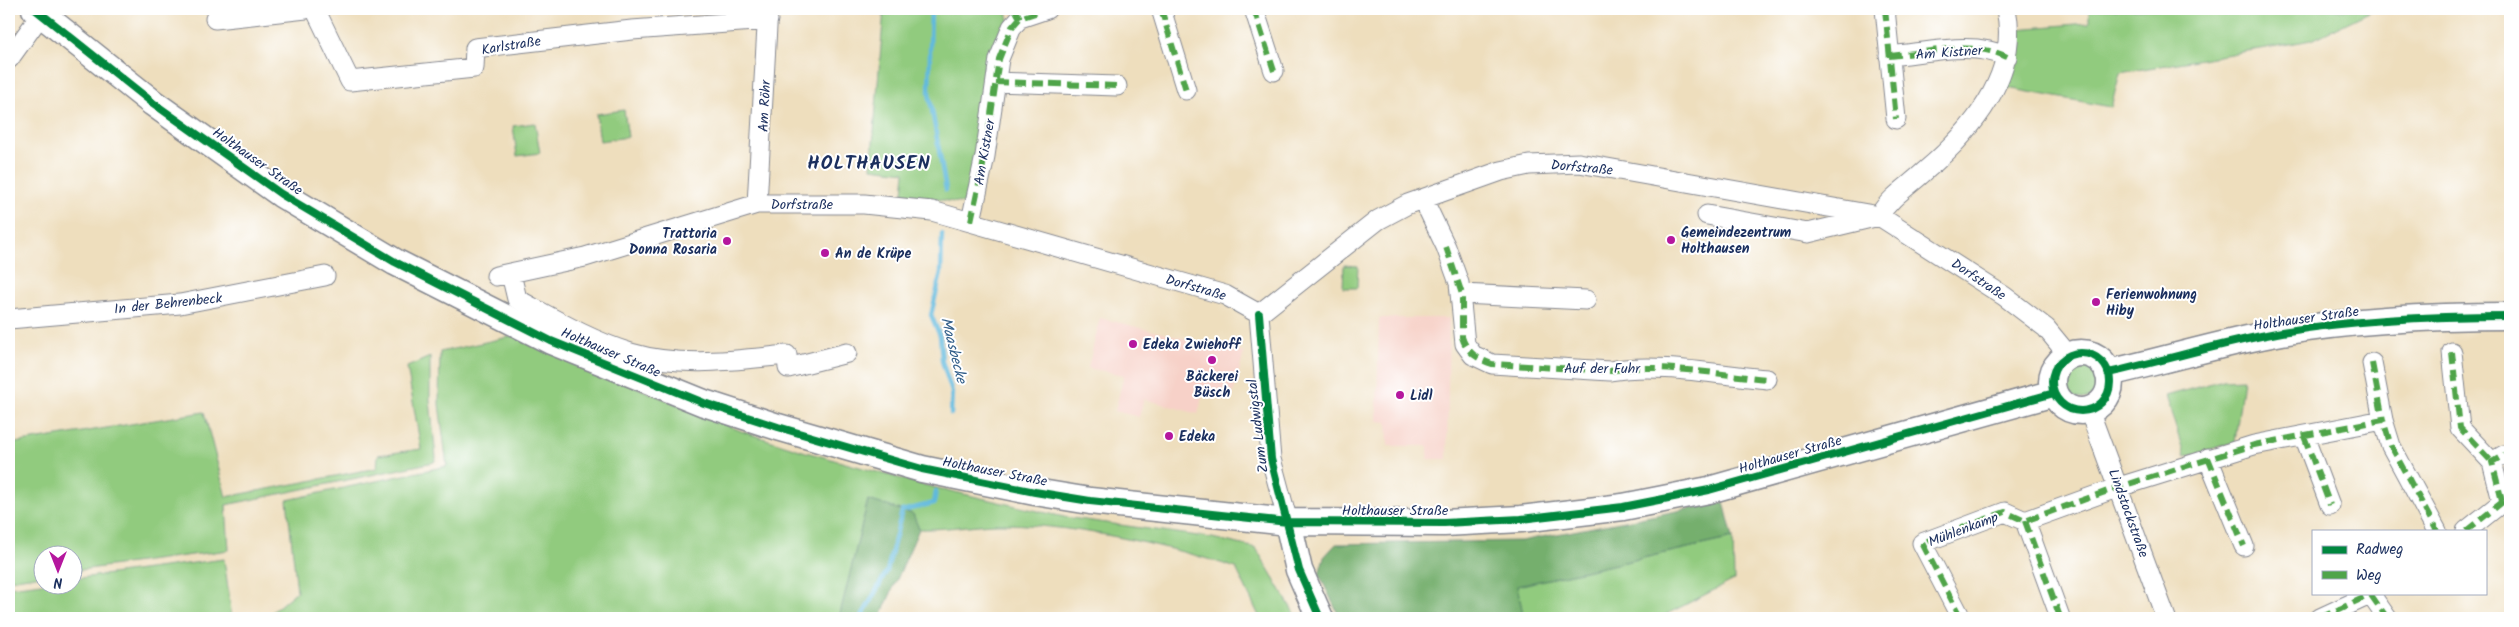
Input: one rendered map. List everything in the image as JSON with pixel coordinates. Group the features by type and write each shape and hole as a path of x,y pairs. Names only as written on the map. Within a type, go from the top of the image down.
{"street":[{"path":"215,19 306,9"},
{"name":"Karlstraße","path":"315,9 350,81 474,68 475,48 768,14"},
{"name":"Am Kistner","path":"971,222 985,156 999,59 1018,13 1047,9"},
{"path":"1161,9 1186,90"},
{"path":"1254,9 1274,71"},
{"path":"1884,9 1896,119"},
{"path":"1707,215 1808,233 1879,216 1888,202 1936,161 1961,135 1993,92 2007,56 2010,35 2006,9"},
{"path":"9,59 40,11"},
{"name":"Holthauser Straße","path":"40,11 153,103 281,194 395,262 450,292 551,340 633,376 704,403 778,427 922,469 1090,501 1288,522 1483,522 1630,506 1725,486 2054,393"},
{"name":"Am Röhr","path":"758,204 768,14"},
{"name":"Am Kistner","path":"1890,56 1977,48 1992,50 2007,56"},
{"path":"996,82 1117,86"},
{"name":"Dorfstraße","path":"847,354 788,368 787,355 709,362 632,354 571,329 517,299 504,275 585,257 758,204 864,204 932,211 1225,295 1260,314 1378,220 1424,199 1500,171 1529,165 1579,163 1879,216 2004,296 2046,328 2069,356"},
{"name":"Auf der Fuhr","path":"1424,199 1452,262 1462,294 1462,337 1464,344 1473,355 1492,364 1610,371 1626,368 1655,369 1767,379"},
{"name":"In der Behrenbeck","path":"9,319 180,304 325,276"},
{"path":"1462,294 1586,300"},
{"name":"Zum Ludwigstal","path":"1260,314 1271,459 1299,570 1320,618"},
{"name":"Holthauser Straße","path":"2108,374 2234,341 2290,330 2403,319 2510,316"},
{"path":"2452,352 2460,428 2492,462 2506,499 2467,530"},
{"path":"2076,354 2093,356 2100,360 2108,374 2109,388 2106,396 2102,402 2090,410 2081,411 2065,406 2054,393 2054,371 2069,356 2076,354"},
{"path":"2372,362 2383,420 2391,446 2436,530"},
{"name":"Lindstockstraße","path":"2090,410 2166,618"},
{"path":"2060,618 2025,521 2119,487 2254,445 2383,420"},
{"path":"2304,436 2330,505"},
{"path":"2492,462 2504,455 2510,455"},
{"path":"2208,458 2244,546"},
{"name":"Mühlenkamp","path":"1961,618 1922,543 2005,512 2025,521"},
{"path":"2320,618 2372,594 2387,618"}],"shaded area":[{"path":"1100,318 1244,353 1232,398 1204,391 1198,414 1144,399 1139,417 1115,411 1124,375 1088,368"},
{"path":"1379,318 1449,318 1447,459 1428,459 1428,446 1388,446 1387,422 1377,421"}],"green space":[{"path":"884,9 1006,9 1009,19 978,156 965,204 903,193 905,172 871,168"},
{"path":"2089,9 2375,9 2312,40 2120,73 2111,107 2007,88 2016,29 2089,23"},
{"path":"624,110 628,137 600,141 596,114"},
{"path":"535,123 540,153 517,156 513,126"},
{"path":"1344,265 1358,266 1357,288 1343,288"},
{"path":"513,336 741,431 806,452 920,484 1064,517 1212,538 1256,548 1297,618 1260,618 1236,568 1182,552 1123,538 1063,528 996,524 919,529 912,514 868,500 839,618 265,618 297,591 287,500 447,466 439,404 440,352"},
{"path":"430,357 430,400 436,458 434,462 226,505 229,550 82,570 82,544 32,544 32,577 9,580 9,444 204,412 226,497 377,468 378,455 421,449 407,367"},
{"path":"2082,367 2088,368 2093,372 2097,377 2097,389 2093,394 2088,398 2082,399 2076,398 2071,394 2067,389 2066,383 2067,377 2071,372 2076,368"},
{"path":"2243,379 2235,442 2185,457 2166,396 2223,380"},
{"path":"868,500 913,514 919,529 880,618 839,618"},
{"path":"1724,502 1733,538 1517,586 1524,618 1340,618 1319,574 1324,557 1336,544 1521,541"},
{"path":"1733,538 1734,580 1659,618 1524,618 1516,586"},
{"path":"224,559 232,618 9,618 9,587 32,584 32,594 82,594 82,578"}],"waterway":[{"name":"Maasbecke","path":"931,9 929,93 946,190"},
{"name":"Maasbecke","path":"942,234 941,273 931,315 940,336 942,361 952,392 951,414"},
{"name":"Maasbecke","path":"861,618 887,571 902,511 934,503 936,491"}],"marked path":[{"path":"1015,9 1020,18"},
{"path":"971,221 985,156 999,59 1012,27 1020,18 1047,9"},
{"path":"1161,9 1186,90"},
{"path":"1254,9 1274,71"},
{"path":"1885,9 1896,119"},
{"path":"1889,56 1965,48 1980,49 2007,57"},
{"path":"996,82 1117,86"},
{"path":"1446,247 1462,294 1462,337 1464,343 1470,351 1487,362 1492,364 1610,371 1647,368 1688,370 1767,379"},
{"path":"2452,352 2460,428 2492,462"},
{"path":"2372,363 2383,420"},
{"path":"1961,618 1922,543 2005,512 2025,521 2119,487 2254,445 2383,420 2391,446 2436,530"},
{"path":"2304,436 2330,505"},
{"path":"2502,501 2492,462 2504,455 2510,455"},
{"path":"2208,458 2244,546"},
{"path":"2467,530 2510,496"},
{"path":"2025,521 2060,617"},
{"path":"2320,618 2372,594"},
{"path":"2371,595 2387,618"}],"cycle path":[{"path":"35,9 153,103 281,194 395,262 551,341 704,403 778,427 922,469 1035,492 1090,501 1288,522 1444,523 1521,519 1623,507 1709,490 2054,393"},
{"path":"1259,314 1271,459 1299,570 1320,618"},
{"path":"2108,373 2239,341 2310,328 2396,319 2510,316"},
{"path":"2081,353 2097,358 2105,366 2110,382 2105,398 2097,406 2081,411 2065,406 2057,398 2052,382 2057,366 2065,358 2081,353"}],"place":[{"name":"Gemeindezentrum Holthausen","path":"1671,240"},
{"name":"Trattoria Donna Rosaria","path":"727,241"},
{"name":"An de Krüpe","path":"825,253"},
{"name":"Ferienwohnung Hiby","path":"2096,302"},
{"name":"Edeka Zwiehoff","path":"1133,344"},
{"name":"Bäckerei Büsch","path":"1212,360"},
{"name":"Lidl","path":"1400,395"},
{"name":"Edeka","path":"1169,436"}],"district":[{"name":"HOLTHAUSEN","path":"869,162"}]}
